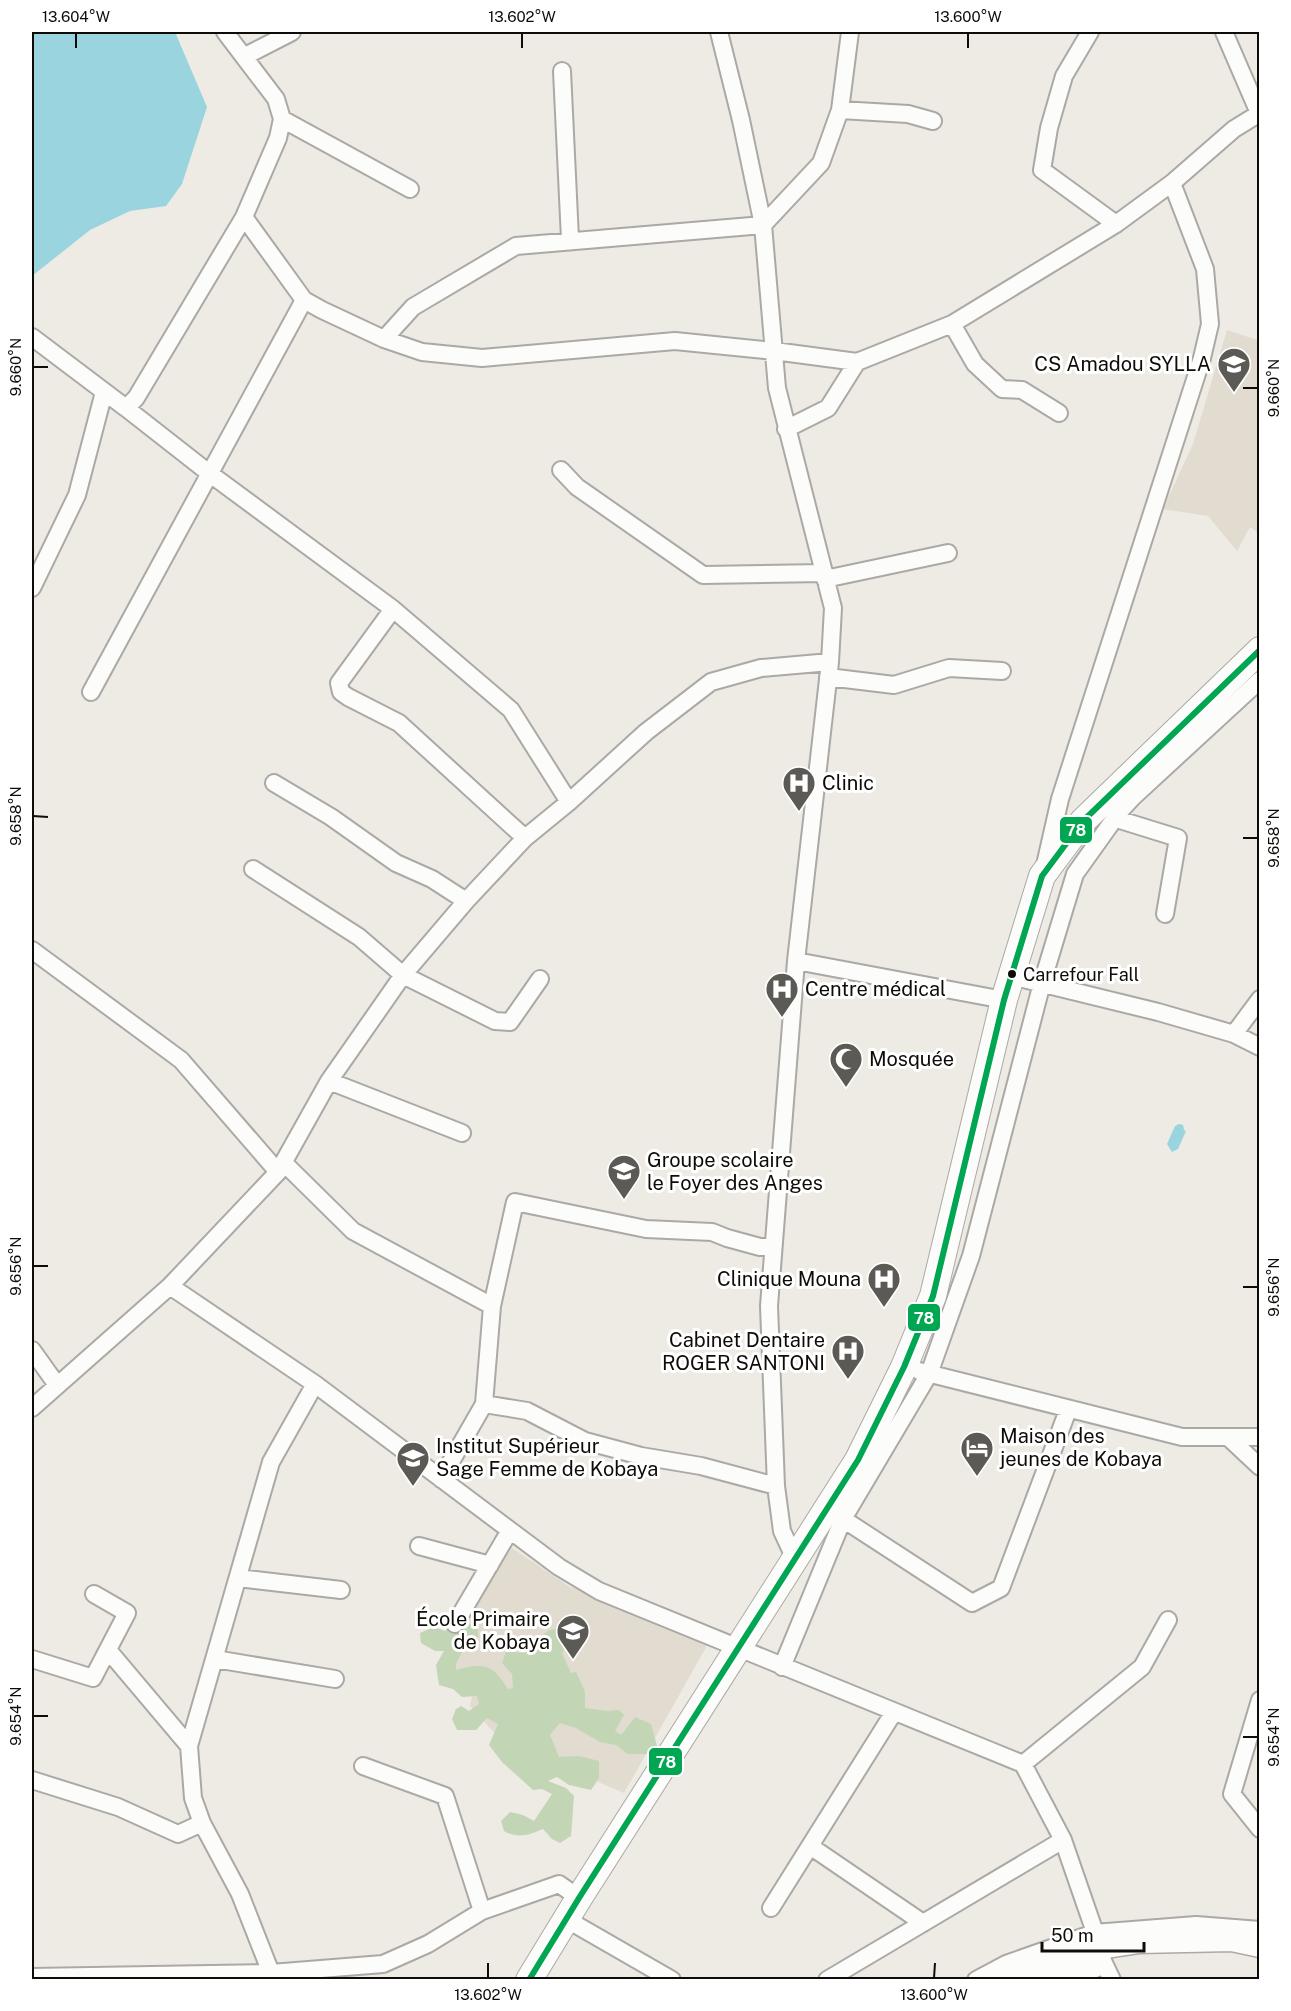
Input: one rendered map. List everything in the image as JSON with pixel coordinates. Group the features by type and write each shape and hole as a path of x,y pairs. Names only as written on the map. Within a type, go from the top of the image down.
{"main road":[{"path":"529,1980 858,1460 903,1368 933,1296 1007,988 1042,876 1083,821 1128,790 1260,650"},
{"path":"1008,1980 1102,1955 1139,1941 1232,1940 1260,1945"},
{"path":"1060,1980 1102,1955 1240,1957 1260,1961"}],"street":[{"path":"126,408 135,398 244,217 278,138 282,119 276,99 225,32"},
{"path":"245,56 292,32"},
{"path":"719,32 741,120 763,225 777,388 833,608 829,669 796,961 769,1306 776,1486 782,1531 796,1561"},
{"path":"384,339 413,307 516,246 763,225 821,163 840,110 850,32"},
{"path":"1090,32 1064,76 1049,128 1042,170 1116,224"},
{"path":"244,217 304,300 384,339 422,352 482,358 675,341 857,362 952,324 1116,224 1172,183 1234,129 1259,113 1224,32"},
{"path":"562,71 570,240"},
{"path":"840,110 908,114 933,121"},
{"path":"282,119 410,189"},
{"path":"1042,876 1060,800 1202,358 1210,324 1205,269 1172,183"},
{"path":"91,692 304,300"},
{"path":"952,324 975,364 1002,389 1022,390 1059,413"},
{"path":"33,341 393,609 512,710 568,802"},
{"path":"786,429 828,408 857,362"},
{"path":"32,588 77,495 104,392"},
{"path":"561,470 577,487 703,575 825,576 948,553"},
{"path":"393,609 339,683 341,692 399,723 525,838"},
{"path":"32,1408 170,1286 281,1167 329,1081 403,975 466,901 525,838 646,732 711,682 761,668 829,669 894,685 949,668 1002,671"},
{"path":"782,1667 843,1519 929,1374 971,1257 1042,984 1075,874 1120,811 1128,790 1260,680"},
{"path":"274,783 331,817 396,863 432,879 466,901"},
{"path":"1120,811 1120,820 1178,838 1165,914"},
{"path":"253,868 359,937 403,975 495,1021 510,1022 540,980"},
{"path":"32,951 181,1060 281,1167 353,1231 492,1306"},
{"path":"796,961 1007,988 1042,984 1158,1012 1234,1034 1260,1047"},
{"path":"1234,1034 1260,999"},
{"path":"329,1081 462,1133"},
{"path":"441,1479 484,1404 492,1306 515,1202 646,1228 712,1232 759,1247 773,1247"},
{"path":"170,1286 315,1384 509,1532 559,1567 599,1591 1023,1764 1063,1840 1102,1955"},
{"path":"32,1350 57,1385"},
{"path":"903,1368 1182,1437 1260,1437"},
{"path":"271,1973 240,1894 202,1823 193,1798 189,1746 271,1462 315,1384"},
{"path":"484,1404 527,1411 585,1441 641,1456 702,1466 776,1486"},
{"path":"843,1519 972,1603 1001,1588 1068,1410"},
{"path":"1229,1438 1260,1467"},
{"path":"455,1624 509,1532"},
{"path":"420,1546 490,1565"},
{"path":"238,1578 341,1590"},
{"path":"32,1659 93,1678 128,1613 94,1594"},
{"path":"1023,1764 1142,1667 1168,1620"},
{"path":"108,1650 189,1746"},
{"path":"215,1659 335,1679"},
{"path":"1260,1700 1232,1794 1260,1829"},
{"path":"771,1908 894,1712"},
{"path":"363,1767 445,1796 482,1911"},
{"path":"32,1780 118,1807 178,1834 202,1823"},
{"path":"827,1980 1063,1840"},
{"path":"810,1846 923,1923"},
{"path":"32,1977 271,1973 383,1964 428,1944 482,1911 560,1884 572,1909 672,1980"},
{"path":"976,1980 1006,1964 1102,1955 1196,1925 1260,1930"}],"shaded area":[{"name":"CS Amadou SYLLA","path":"1227,330 1260,341 1259,533 1250,527 1237,551 1208,516 1163,509 1193,444"},
{"name":"École Primaire de Kobaya","path":"512,1548 570,1587 709,1642 624,1793 525,1751 498,1737 470,1706 473,1691 438,1678 482,1591"}],"green space":[{"path":"462,1620 478,1629 478,1638 467,1642 456,1664 456,1670 473,1666 486,1667 497,1674 508,1689 513,1688 512,1674 502,1663 506,1651 524,1653 549,1630 559,1629 568,1643 562,1653 571,1673 576,1672 585,1692 585,1708 619,1710 624,1715 615,1731 621,1735 635,1717 651,1724 657,1746 653,1754 628,1754 616,1745 600,1742 576,1728 560,1723 550,1735 559,1757 579,1756 599,1761 599,1778 591,1790 569,1785 557,1777 548,1781 566,1788 574,1796 571,1836 560,1843 552,1839 543,1829 523,1835 514,1835 504,1831 501,1821 510,1812 534,1821 552,1794 542,1789 533,1790 502,1762 489,1745 498,1724 487,1718 476,1730 457,1730 452,1719 456,1709 461,1706 469,1711 479,1704 477,1696 462,1697 453,1689 439,1685 436,1665 444,1651 435,1651 421,1643 420,1633 434,1627 445,1631"}],"water":[{"path":"32,32 175,32 207,107 182,184 166,206 130,211 90,230 32,276"},
{"path":"1183,1125 1186,1131 1178,1149 1172,1152 1167,1144 1175,1126"}],"transit line":[{"name":"78","path":"529,1980 858,1460 904,1367 933,1296 1004,1000 1042,876 1083,821 1260,650"}],"place":[{"name":"CS Amadou SYLLA","path":"1234,393"},
{"name":"Clinic","path":"799,812"},
{"name":"Carrefour Fall","path":"1012,974"},
{"name":"Centre médical","path":"782,1018"},
{"name":"Mosquée","path":"846,1088"},
{"name":"Groupe scolaire le Foyer des Anges","path":"624,1200"},
{"name":"Clinique Mouna","path":"884,1308"},
{"name":"Cabinet Dentaire ROGER SANTONI","path":"848,1380"},
{"name":"Maison des jeunes de Kobaya","path":"977,1477"},
{"name":"Institut Supérieur Sage Femme de Kobaya","path":"413,1487"},
{"name":"École Primaire de Kobaya","path":"573,1660"}]}
